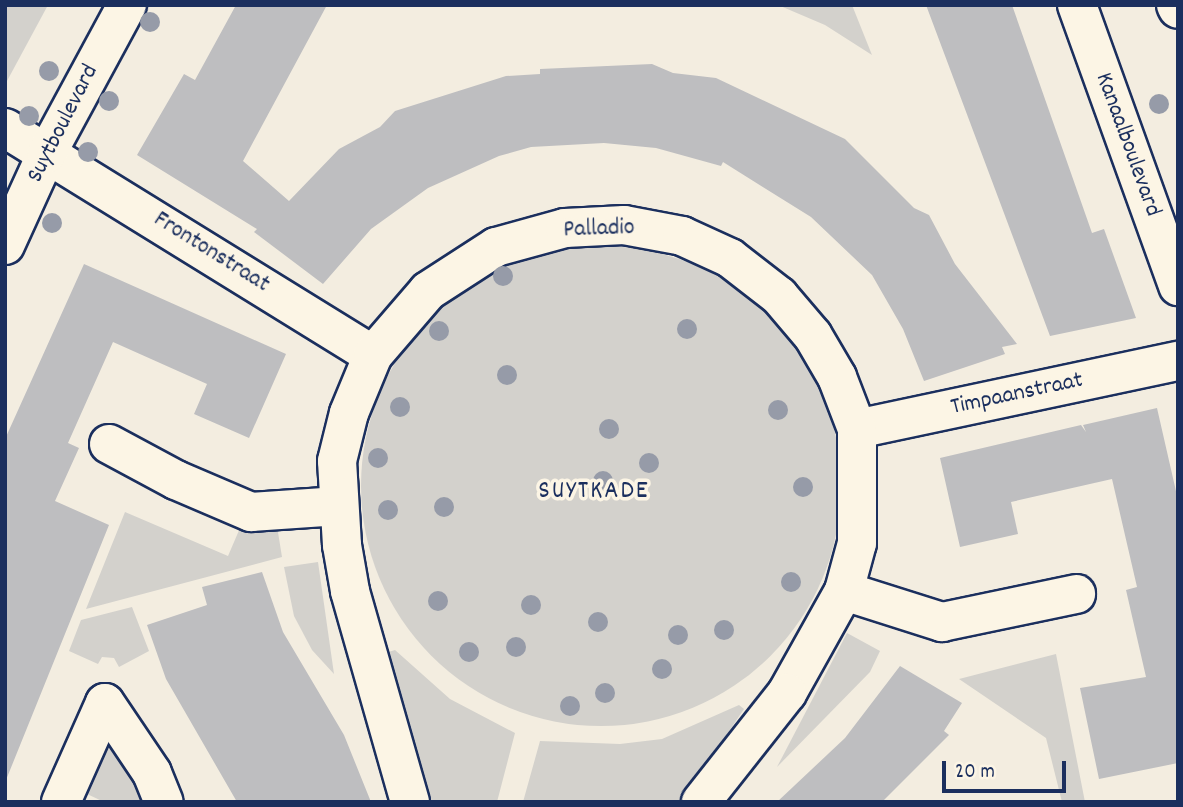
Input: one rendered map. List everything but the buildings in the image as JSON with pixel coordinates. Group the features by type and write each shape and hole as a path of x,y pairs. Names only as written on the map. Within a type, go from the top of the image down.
{"street":[{"name":"Suytboulevard","path":"5,245 47,153 127,5"},
{"name":"Kanaalboulevard","path":"1077,5 1178,286"},
{"name":"Frontonstraat","path":"5,128 373,355"},
{"name":"Palladio","path":"410,802 350,591 339,506 337,461 349,413 373,355 428,291 496,247 565,228 624,225 682,236 730,258 779,296 813,336 838,377 857,429 857,543 844,591 788,693 701,802"},
{"name":"Timpaanstraat","path":"857,429 1178,361"},
{"path":"108,444 176,480 251,512 339,506"},
{"path":"844,591 943,622 1076,594"},
{"path":"61,802 105,704 152,773 164,802"}],"shaded area":[{"path":"5,5 48,5 7,81 5,80"},
{"path":"778,5 852,5 872,55 825,25"},
{"path":"601,246 648,251 693,264 734,286 771,316 801,353 823,394 836,439 841,486 836,533 823,578 801,619 771,656 734,686 693,708 648,721 601,726 554,721 509,708 468,686 431,656 401,619 379,578 366,533 361,486 366,439 379,394 401,353 431,316 468,286 509,264 554,251"},
{"path":"125,512 228,556 240,528 277,526 282,557 86,609"},
{"path":"318,562 334,674 312,650 294,616 284,567"},
{"path":"132,607 149,651 119,667 114,658 102,657 98,664 69,651 81,620"},
{"path":"847,633 880,651 870,672 777,767"},
{"path":"395,650 450,699 515,733 497,802 429,802 385,653"},
{"path":"1056,654 1085,802 1062,802 1046,738 959,679"},
{"path":"739,705 744,709 681,802 523,802 540,741 620,744 662,739"},
{"path":"115,748 146,802 104,802 85,793 104,749"}],"district":[{"name":"SUYTKADE","path":"594,492"}]}
